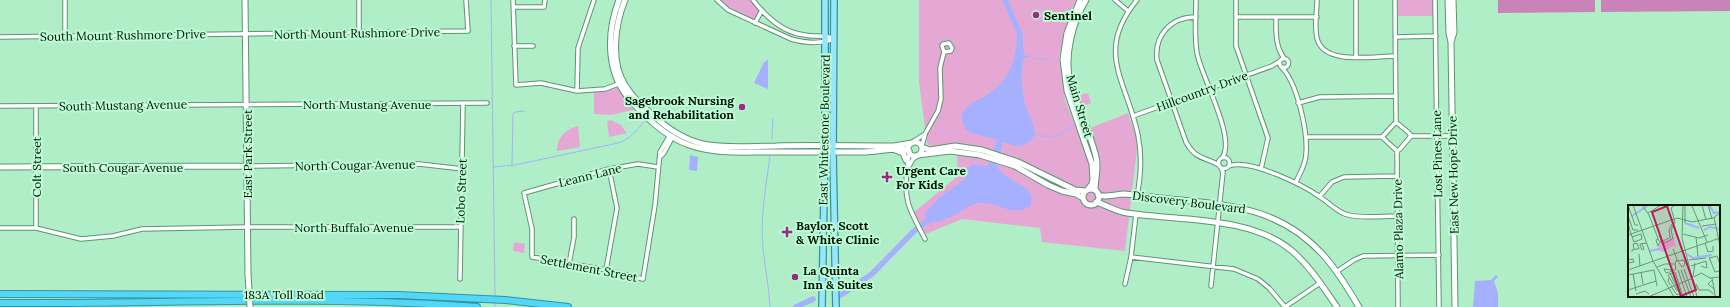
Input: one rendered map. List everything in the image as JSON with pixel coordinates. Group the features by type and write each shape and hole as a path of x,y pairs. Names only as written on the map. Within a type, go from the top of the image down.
{"highway":[{"name":"183A Toll Road","path":"0,294 419,295 505,300 568,307"},
{"name":"183A Toll Road","path":"0,303 326,301 419,303 477,307"}],"main road":[{"name":"East Whitestone Boulevard","path":"822,307 825,149 825,0"},
{"name":"East Whitestone Boulevard","path":"834,0 833,149 836,307"}],"street":[{"path":"65,0 65,36"},
{"name":"East Park Street","path":"245,0 247,227 250,307"},
{"path":"359,0 359,33"},
{"name":"North Mount Rushmore Drive","path":"246,34 468,31 466,0"},
{"path":"514,0 516,85 541,83 577,91 605,89 618,84"},
{"path":"514,7 544,7 545,0"},
{"path":"577,91 578,48 594,0"},
{"path":"619,0 613,17 610,42 612,63 618,84 634,105 654,124 672,135 712,145 901,151 906,160 906,197 909,210 925,239"},
{"path":"625,0 618,24 616,47 618,67 622,79 624,84 642,105 672,135"},
{"path":"717,0 728,10 787,38 803,42 834,39"},
{"path":"753,0 777,24 789,31 825,39"},
{"name":"Main Street","path":"1080,0 1066,58 1078,114 1093,172 1092,184 1087,190"},
{"name":"Main Street","path":"1076,13 1086,0"},
{"path":"1114,0 1128,11"},
{"path":"1137,0 1128,11 1117,38 1115,58 1117,71 1132,116 1140,147 1140,167 1137,196"},
{"path":"1196,0 1197,54 1225,134 1225,154 1229,160 1230,166"},
{"path":"1236,0 1236,46 1268,138 1261,169"},
{"path":"1317,0 1316,36 1324,51 1335,56 1395,56"},
{"path":"1356,0 1356,57"},
{"path":"1382,137 1396,122 1395,0"},
{"name":"Lost Pines Lane","path":"1435,0 1439,307"},
{"name":"East New Hope Drive","path":"1448,0 1448,33 1451,42"},
{"name":"East New Hope Drive","path":"1453,0 1454,32 1451,42 1455,307"},
{"path":"755,23 762,10"},
{"path":"1196,17 1181,18 1174,22 1164,33 1157,46 1157,55 1159,66 1186,142 1191,150 1200,158 1215,162 1220,166 1223,172 1211,286"},
{"path":"1236,17 1317,17"},
{"path":"1276,17 1276,42 1280,53 1288,60 1287,71 1304,121 1306,137 1306,158 1296,182"},
{"path":"787,38 789,31"},
{"name":"South Mount Rushmore Drive","path":"0,37 246,34"},
{"path":"1395,37 1436,36"},
{"path":"514,46 533,46"},
{"path":"907,169 913,159 922,152 925,134 940,106 940,68 944,52"},
{"path":"1280,53 1281,66 1287,71"},
{"path":"1280,61 1284,58"},
{"name":"Hillcountry Drive","path":"1132,116 1246,76 1272,66 1280,61"},
{"path":"1281,66 1284,67 1288,65"},
{"name":"Hillcountry Drive","path":"1272,66 1281,66"},
{"path":"1298,103 1320,97 1396,96"},
{"name":"Lobo Street","path":"460,279 463,103"},
{"name":"North Mustang Avenue","path":"247,104 487,103"},
{"name":"South Mustang Avenue","path":"0,106 247,104"},
{"name":"Colt Street","path":"36,106 36,228"},
{"name":"Main Street","path":"1078,114 1096,158 1096,192"},
{"path":"1396,122 1411,136"},
{"path":"906,160 909,152 909,146 925,134"},
{"name":"Settlement Street","path":"532,257 606,270 643,279 655,205 660,152 672,135"},
{"path":"1306,137 1382,137 1397,151 1411,136 1452,136"},
{"path":"833,149 894,146 913,142 919,142 922,146 930,150 955,146 981,152 1008,161 1075,190 1096,192 1098,199 1096,202 1088,204 1083,198 1076,194 1062,191 1048,185 1008,161"},
{"path":"888,150 900,148 917,156 950,151 981,152"},
{"name":"Alamo Plaza Drive","path":"1397,151 1398,307"},
{"path":"1215,162 1221,159 1225,154"},
{"path":"1221,159 1229,160"},
{"path":"1220,166 1221,159"},
{"name":"North Cougar Avenue","path":"247,166 419,164 463,169"},
{"name":"Leann Lane","path":"532,257 532,229 524,192 609,169 638,164 658,167"},
{"name":"South Cougar Avenue","path":"0,167 247,166"},
{"path":"1220,166 1261,169 1296,182 1320,196 1346,215 1397,216"},
{"path":"1223,172 1230,166"},
{"path":"606,270 617,208 609,169"},
{"path":"1320,196 1332,182 1344,177 1397,176"},
{"path":"1083,198 1087,190"},
{"name":"Discovery Boulevard","path":"1096,192 1105,197 1121,194 1220,205 1249,210 1284,223 1295,230 1325,257 1359,307"},
{"name":"Discovery Boulevard","path":"1096,202 1125,213 1218,224 1249,229 1268,236 1282,244 1302,260 1337,307"},
{"path":"1125,284 1136,214"},
{"path":"569,264 574,237 574,219"},
{"name":"North Buffalo Avenue","path":"0,228 36,228 81,239 113,236 142,229 247,227 460,227"},
{"path":"1336,272 1363,256 1439,255"},
{"path":"1130,257 1234,269 1258,280 1273,292 1285,307 1320,283"}],"shaded area":[{"path":"720,0 751,0 759,11 756,18 753,19 725,5"},
{"path":"919,0 1077,0 1071,10 1059,57 1065,100 1078,133 1128,113 1138,141 1125,251 1042,242 1040,228 962,219 926,234 914,212 958,176 957,155 927,144 919,82"},
{"path":"1398,0 1433,0 1434,16 1398,16"},
{"path":"1498,0 1595,0 1595,12 1498,13"},
{"path":"1601,0 1730,0 1730,11 1601,12"},
{"path":"617,88 636,109 611,115 594,114 594,92"},
{"path":"1088,93 1091,103 1082,107 1078,96"},
{"path":"611,120 621,125 627,133 609,137 607,121"},
{"path":"578,126 580,147 557,151 560,138 569,129"},
{"path":"514,242 525,244 524,253 513,251"}],"water":[{"path":"1020,34 1022,37 1024,55 1030,56 1028,58 1024,57 1022,67 1022,84 1025,105 1034,128 1034,133 1033,138 1026,144 1016,146 1003,142 997,166 1004,174 1028,191 1031,196 1031,205 1024,209 1012,210 988,203 977,203 951,217 930,223 924,214 939,198 964,180 968,168 973,164 988,165 997,140 971,133 965,129 961,116 969,105 995,89 1006,77 1015,55 1017,37"},
{"path":"768,60 768,89 754,83 764,62"},
{"path":"690,155 698,157 697,171 689,170"},
{"path":"1496,275 1498,277 1494,281 1498,293 1498,307 1473,307 1475,281 1491,280"}],"waterway":[{"path":"491,0 495,297"},
{"path":"1005,0 1020,34 1020,40"},
{"path":"1034,58 1047,60"},
{"path":"512,165 513,114 515,112 524,111"},
{"path":"772,139 773,119"},
{"path":"493,167 515,165 622,142 635,132 644,122"},
{"path":"1034,134 1049,137 1056,136 1060,135 1074,125"},
{"path":"770,156 764,202 762,236 770,307"},
{"path":"841,295 872,274 914,231 934,216"},
{"path":"796,307 813,299"}],"place":[{"name":"Sentinel","path":"1036,15"},
{"name":"Sagebrook Nursing and Rehabilitation","path":"742,107"},
{"name":"Urgent Care For Kids","path":"887,177"},
{"name":"Baylor, Scott & White Clinic","path":"787,232"},
{"name":"La Quinta Inn & Suites","path":"795,277"}]}
